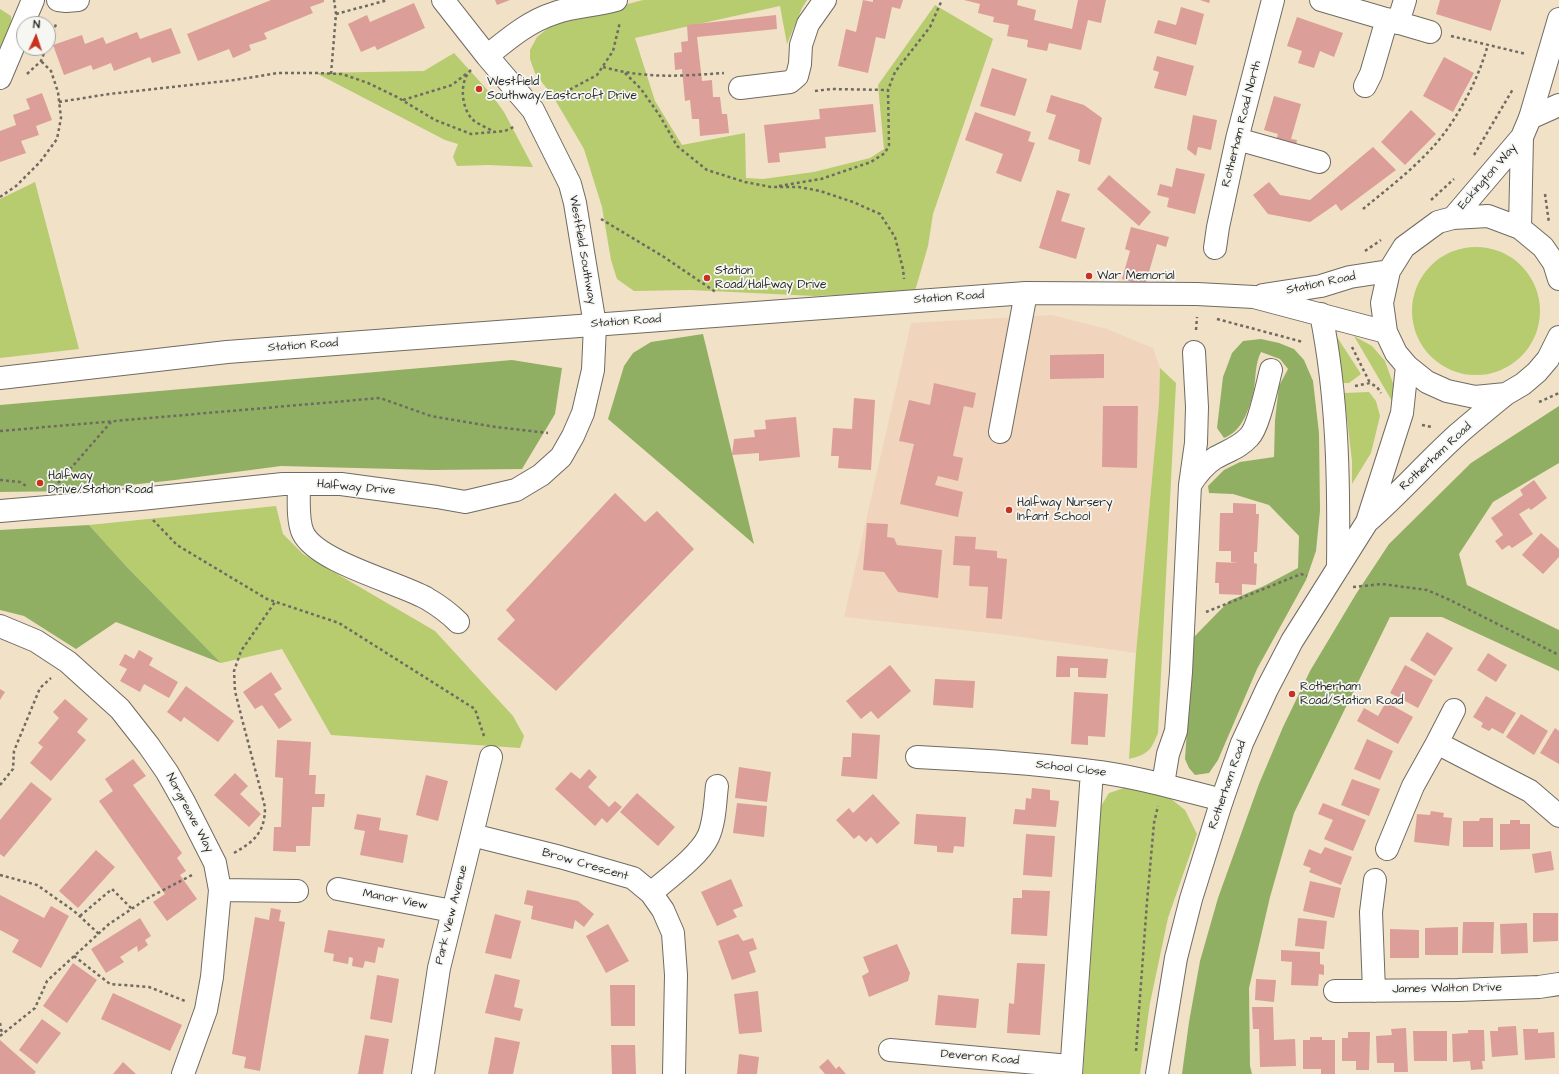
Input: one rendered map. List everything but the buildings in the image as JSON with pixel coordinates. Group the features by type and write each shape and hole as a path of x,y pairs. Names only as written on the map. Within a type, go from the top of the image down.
{"street":[{"path":"0,78 34,0"},
{"path":"58,0 78,0"},
{"name":"Westfield Southway","path":"443,0 487,56 533,110 570,184 575,203 595,325"},
{"path":"740,88 790,82 797,76 800,64 801,45 808,24 825,0"},
{"name":"Rotherham Road North","path":"1215,248 1218,227 1238,139 1273,0"},
{"path":"1321,0 1430,32"},
{"path":"1366,86 1392,21 1405,0"},
{"path":"487,56 527,25 570,5 604,4 619,8"},
{"name":"Eckington Way","path":"1520,228 1526,128 1559,19"},
{"path":"1526,128 1559,105"},
{"name":"Eckington Way","path":"1453,218 1526,128"},
{"path":"1238,139 1319,162"},
{"name":"Eckington Way","path":"1559,279 1554,263 1543,247 1520,228 1488,216 1453,218 1438,222 1404,247 1389,271 1382,303 1386,332 1396,353 1407,366 1427,382 1447,391 1475,397 1506,394 1523,384 1537,372 1548,359 1559,337"},
{"name":"Station Road","path":"1254,297 1321,286 1350,277 1389,271"},
{"path":"1000,432 1026,293"},
{"name":"Station Road","path":"0,378 227,352 1026,293 1197,294 1254,297 1386,332"},
{"path":"1321,314 1333,390 1338,493 1338,568"},
{"name":"Halfway Drive","path":"0,511 141,499 283,484 341,484 466,502 516,490 541,475 561,457 573,436 583,413 593,370 595,325"},
{"path":"1163,784 1168,754 1176,731 1190,485 1196,443 1197,407 1194,352"},
{"name":"Rotherham Road","path":"1157,1074 1176,958 1191,899 1222,800 1242,744 1267,689 1292,640 1367,522 1402,413 1407,366"},
{"path":"1537,372 1559,366"},
{"path":"1190,485 1199,471 1215,458 1239,447 1251,436 1261,410 1271,370"},
{"name":"Rotherham Road","path":"1367,522 1458,434 1506,394"},
{"path":"299,484 300,523 303,533 311,544 325,554 360,571 425,597 444,609 458,622"},
{"name":"Norgreave Way","path":"0,626 36,641 68,662 120,709 167,772 215,863 220,890 212,977 206,1010 183,1074"},
{"path":"1387,849 1413,786 1454,710"},
{"path":"1436,743 1530,791 1559,816"},
{"name":"School Close","path":"917,757 1026,764 1092,771 1163,784 1222,800"},
{"name":"Park View Avenue","path":"423,1074 439,968 491,758"},
{"path":"1070,1070 1077,992 1092,771"},
{"path":"651,893 681,868 708,837 712,825 717,786"},
{"name":"Brow Crescent","path":"472,835 560,857 633,878 651,893 663,910 673,933 676,974 674,1074"},
{"path":"1374,880 1371,912 1374,991"},
{"name":"Manor View","path":"338,889 452,911"},
{"path":"220,890 298,891"},
{"name":"James Walton Drive","path":"1335,991 1458,990 1539,987 1559,984"},
{"name":"Deveron Road","path":"890,1050 1070,1070"}],"path":[{"path":"331,74 336,14 334,0"},
{"path":"336,14 388,0"},
{"path":"771,187 821,180 871,162 885,154 889,144 888,90 895,72 930,27 942,0"},
{"path":"554,98 597,75 603,67 613,51 619,8"},
{"path":"1430,32 1488,44 1528,55 1530,48"},
{"path":"1363,209 1392,186 1432,148 1454,117 1472,86 1483,62 1488,44"},
{"path":"403,100 452,85 487,56"},
{"path":"0,197 16,186 36,167 57,139 61,118 58,92 51,71 41,61"},
{"path":"603,67 625,73 654,76 685,76 736,71 740,88"},
{"path":"59,102 109,94 227,81 278,73 342,74 368,83 403,100 435,120 471,134 504,131 516,126"},
{"path":"625,73 641,89 660,116 677,146 707,170 745,182 771,187 799,188 820,191 853,202 880,214 895,238 903,269 905,301"},
{"path":"467,74 462,92 465,107 472,119 494,132"},
{"path":"790,82 805,92 830,89 888,90"},
{"path":"1473,158 1515,87"},
{"path":"1426,205 1458,175"},
{"path":"575,203 664,257 720,295"},
{"path":"1364,252 1387,236"},
{"path":"1197,314 1204,316"},
{"path":"1211,318 1305,342"},
{"path":"1349,342 1370,383 1377,387 1382,395"},
{"path":"1333,390 1370,383"},
{"path":"1533,404 1559,393"},
{"path":"0,430 380,398 432,416 496,427 573,436"},
{"path":"1400,419 1458,434"},
{"path":"54,487 111,421"},
{"path":"141,499 151,517 177,545 267,599 339,623 475,709 491,758"},
{"path":"1183,622 1301,574 1326,586 1344,588 1382,584 1427,590 1559,655"},
{"path":"1,1035 35,1008 47,981 109,924 148,898 247,845 260,832 265,820 265,807 235,691 234,671 241,651 274,602"},
{"path":"0,785 13,769 14,751 40,688 68,662"},
{"path":"1136,1058 1140,980 1154,823 1163,784"},
{"path":"0,875 37,885 80,916 99,934"},
{"path":"80,916 112,889 132,909"},
{"path":"74,956 110,984 149,987 206,1010"},
{"path":"0,1023 1,1035"}],"shaded area":[{"name":"Halfway Nursery Infant School","path":"1052,315 1107,329 1153,348 1160,368 1159,403 1136,653 1007,635 844,617 911,323"}],"green space":[{"path":"643,0 807,0 802,8 787,44 780,6 635,38 655,101 682,145 745,133 746,178 763,179 814,172 870,158 884,149 878,85 935,5 993,39 933,214 928,246 915,291 815,296 690,290 634,291 617,279 611,260 602,207 584,149 554,98 535,73 530,59 530,50 537,37 553,24"},
{"path":"0,9 11,16 12,24 0,56"},
{"path":"454,53 491,94 504,112 533,167 488,165 457,166 453,157 458,144 445,140 316,73 424,71"},
{"path":"35,182 79,349 0,358 0,199"},
{"path":"1476,247 1500,252 1521,266 1535,287 1540,311 1535,335 1521,356 1500,370 1476,375 1452,370 1431,356 1417,335 1412,311 1417,287 1431,266 1452,252"},
{"path":"703,334 754,544 608,419 624,366 633,353 651,342"},
{"path":"1354,336 1372,346 1385,361 1394,386 1392,401"},
{"path":"1337,337 1361,374 1349,383 1342,383 1333,338"},
{"path":"1261,339 1279,343 1294,349 1304,360 1313,381 1319,433 1320,511 1316,551 1306,580 1257,669 1218,760 1209,773 1195,775 1189,768 1185,759 1193,638 1229,601 1264,586 1298,568 1299,536 1269,505 1233,494 1209,493 1208,486 1224,470 1240,462 1274,457 1275,420 1279,386 1288,369 1280,359 1261,352 1257,366 1254,389 1245,418 1231,435 1224,438 1217,428 1223,377 1232,353 1243,341"},
{"path":"512,360 562,368 555,414 522,469 432,470 281,466 75,491 0,492 0,405"},
{"path":"1160,368 1176,383 1158,733 1153,744 1145,753 1129,759 1136,653 1159,403"},
{"path":"1369,392 1376,401 1380,416 1371,453 1352,484 1352,461 1344,393"},
{"path":"1559,406 1559,463 1493,502 1459,554 1467,585 1559,630 1559,671 1442,617 1390,617 1294,813 1270,897 1249,988 1250,1066 1252,1074 1182,1074 1189,1022 1200,961 1218,898 1259,784 1283,727 1310,671 1356,594 1389,544 1471,463"},
{"path":"276,506 283,534 303,554 435,631 513,716 524,736 520,748 331,735 282,649 221,663 127,567 89,525"},
{"path":"89,525 127,567 221,663 116,622 76,649 24,616 0,610 0,530"},
{"path":"1127,787 1166,795 1185,810 1197,834 1168,918 1150,1003 1140,1074 1083,1074 1101,806 1109,793"}],"place":[{"name":"Westfield Southway/Eastcroft Drive","path":"479,89"},
{"name":"War Memorial","path":"1089,276"},
{"name":"Station Road/Halfway Drive","path":"707,278"},
{"name":"Halfway Drive/Station Road","path":"40,483"},
{"name":"Halfway Nursery Infant School","path":"1009,510"},
{"name":"Rotherham Road/Station Road","path":"1292,694"}]}
